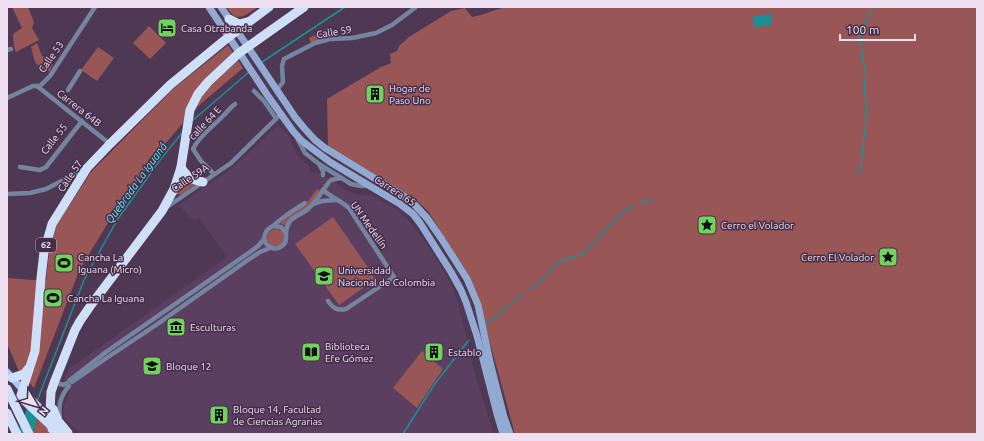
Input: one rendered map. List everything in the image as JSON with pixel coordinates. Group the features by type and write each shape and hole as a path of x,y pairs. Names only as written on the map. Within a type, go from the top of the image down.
{"highway":[{"name":"62","path":"237,31 269,7"},
{"path":"241,57 304,7"},
{"path":"229,19 239,24 246,23 250,20"},
{"name":"Calle 57","path":"22,389 36,346 40,278 44,252 52,224 87,168 110,144 170,85 237,31"},
{"name":"Calle 59A","path":"162,211 174,189 181,167 190,110 198,94 208,82 241,57"},
{"path":"181,167 189,178 195,181 203,182"},
{"path":"52,426 50,404 53,388 73,335 80,321 162,211"},
{"path":"10,375 24,374 30,366"},
{"path":"7,389 29,434"},
{"path":"22,389 21,397 27,399 52,426 66,434"},
{"path":"51,398 54,414 66,434"},
{"path":"7,413 17,434"}],"main road":[{"name":"Carrera 65","path":"208,7 270,98 278,115 302,141 320,155 400,204 413,214 425,230 451,272 466,302 504,434"},
{"name":"Carrera 65","path":"221,7 304,128 325,148 393,189 413,203 427,218 441,238 467,279 478,305 490,362 504,417 510,434"},
{"path":"270,98 283,112 290,109"},
{"path":"10,375 22,389"}],"street":[{"name":"Calle 53","path":"7,98 29,88 40,86 50,76 95,7"},
{"name":"Calle 59","path":"276,89 283,82 282,66 284,59 315,43 330,39 352,38 376,33 392,25 416,7"},
{"path":"68,90 80,71"},
{"name":"Carrera 64B","path":"37,86 61,101 110,144"},
{"path":"254,91 278,115"},
{"name":"calle 64 E","path":"213,173 201,161 194,149 195,145 202,136 235,104"},
{"name":"Calle 59A","path":"162,211 235,160 278,115"},
{"name":"Calle 55","path":"20,167 40,170 46,168 82,121"},
{"path":"293,131 300,147 319,164 351,184 358,186 369,186"},
{"path":"319,164 323,171 323,175"},
{"path":"7,194 30,193 46,189 87,168"},
{"path":"57,377 57,382 60,384 64,385 70,383 260,252 270,248 276,249 282,246 286,241 286,233 289,223 310,208 330,181 342,178"},
{"path":"323,190 337,200"},
{"name":"UN Medellín","path":"312,205 322,201 337,200 345,205 394,277 346,309 337,310 332,307 328,301"},
{"path":"66,434 59,411 61,399 70,383 106,352 258,246 264,239 264,235 269,228 305,203"},
{"path":"273,226 280,227 286,233"},
{"path":"264,239 270,248"},
{"path":"7,366 10,375"}],"shaded area":[{"path":"12,7 28,7 34,22 32,28 39,40 16,52 13,34 22,28"},
{"path":"227,7 258,7 246,15 236,17"},
{"name":"Cerro el Volador","path":"507,7 977,7 977,434 515,434 484,321 465,270 428,211 415,199 328,147 327,99 381,67 391,63 390,54 397,51 399,46 409,37 451,11 465,8 472,17"},
{"path":"771,14 772,25 754,27 753,16"},
{"path":"149,26 166,43 150,59 133,43"},
{"path":"325,30 328,38 311,43 309,38"},
{"path":"37,43 42,56 54,59 50,71 40,71 38,68 39,66 35,62 31,47"},
{"path":"228,45 243,68 196,108 158,152 109,221 79,271 34,388 19,371 7,344 7,278 46,281 49,253 56,226 91,172 173,89"},
{"path":"98,47 114,58 97,81 81,70"},
{"name":"Universidad Nacional de Colombia","path":"278,125 289,136 299,157 309,166 309,173 318,172 352,193 371,195 398,210 411,223 430,249 451,283 458,303 475,374 494,434 82,434 64,417 64,407 71,388 65,380 69,369 227,257 199,218 194,221 179,205 235,166"},
{"path":"183,176 197,183 181,195 175,195 182,182"},
{"path":"317,189 320,191 309,207 286,226 280,223 306,204"},
{"path":"333,217 376,279 339,305 295,244"},
{"path":"276,229 282,232 285,238 282,244 276,247 270,244 267,238 270,232"},
{"path":"422,351 443,369 417,408 393,388"},
{"path":"27,408 37,418 33,434 18,434"},
{"path":"37,418 49,430 50,434 33,434"}],"waterway":[{"name":"Quebrada La Iguaná","path":"262,62 345,7"},
{"path":"858,174 861,167 867,109 864,89 866,72 860,37 872,7"},
{"name":"Quebrada La Iguaná","path":"192,121 249,72"},
{"name":"Quebrada La Iguaná","path":"37,401 84,280 117,220 163,156 183,132"},
{"path":"640,203 653,199"},
{"path":"529,290 540,282 556,264 565,259 583,254 622,213 633,206"},
{"path":"486,325 524,294"},
{"path":"403,434 434,385 469,340"}],"place":[{"name":"Casa Otrabanda","path":"167,28"},
{"name":"Hogar de Paso Uno","path":"375,94"},
{"name":"Cerro el Volador","path":"707,225"},
{"name":"Cerro El Volador","path":"888,257"},
{"name":"Cancha La Iguana (Micro)","path":"64,263"},
{"name":"Universidad Nacional de Colombia","path":"324,276"},
{"name":"Cancha La Iguana","path":"53,298"},
{"name":"Esculturas","path":"176,327"},
{"name":"Biblioteca Efe Gómez","path":"311,352"},
{"name":"Establo","path":"434,352"},
{"name":"Bloque 12","path":"152,366"},
{"name":"Bloque 14, Facultad de Ciencias Agrarias","path":"219,415"}]}
